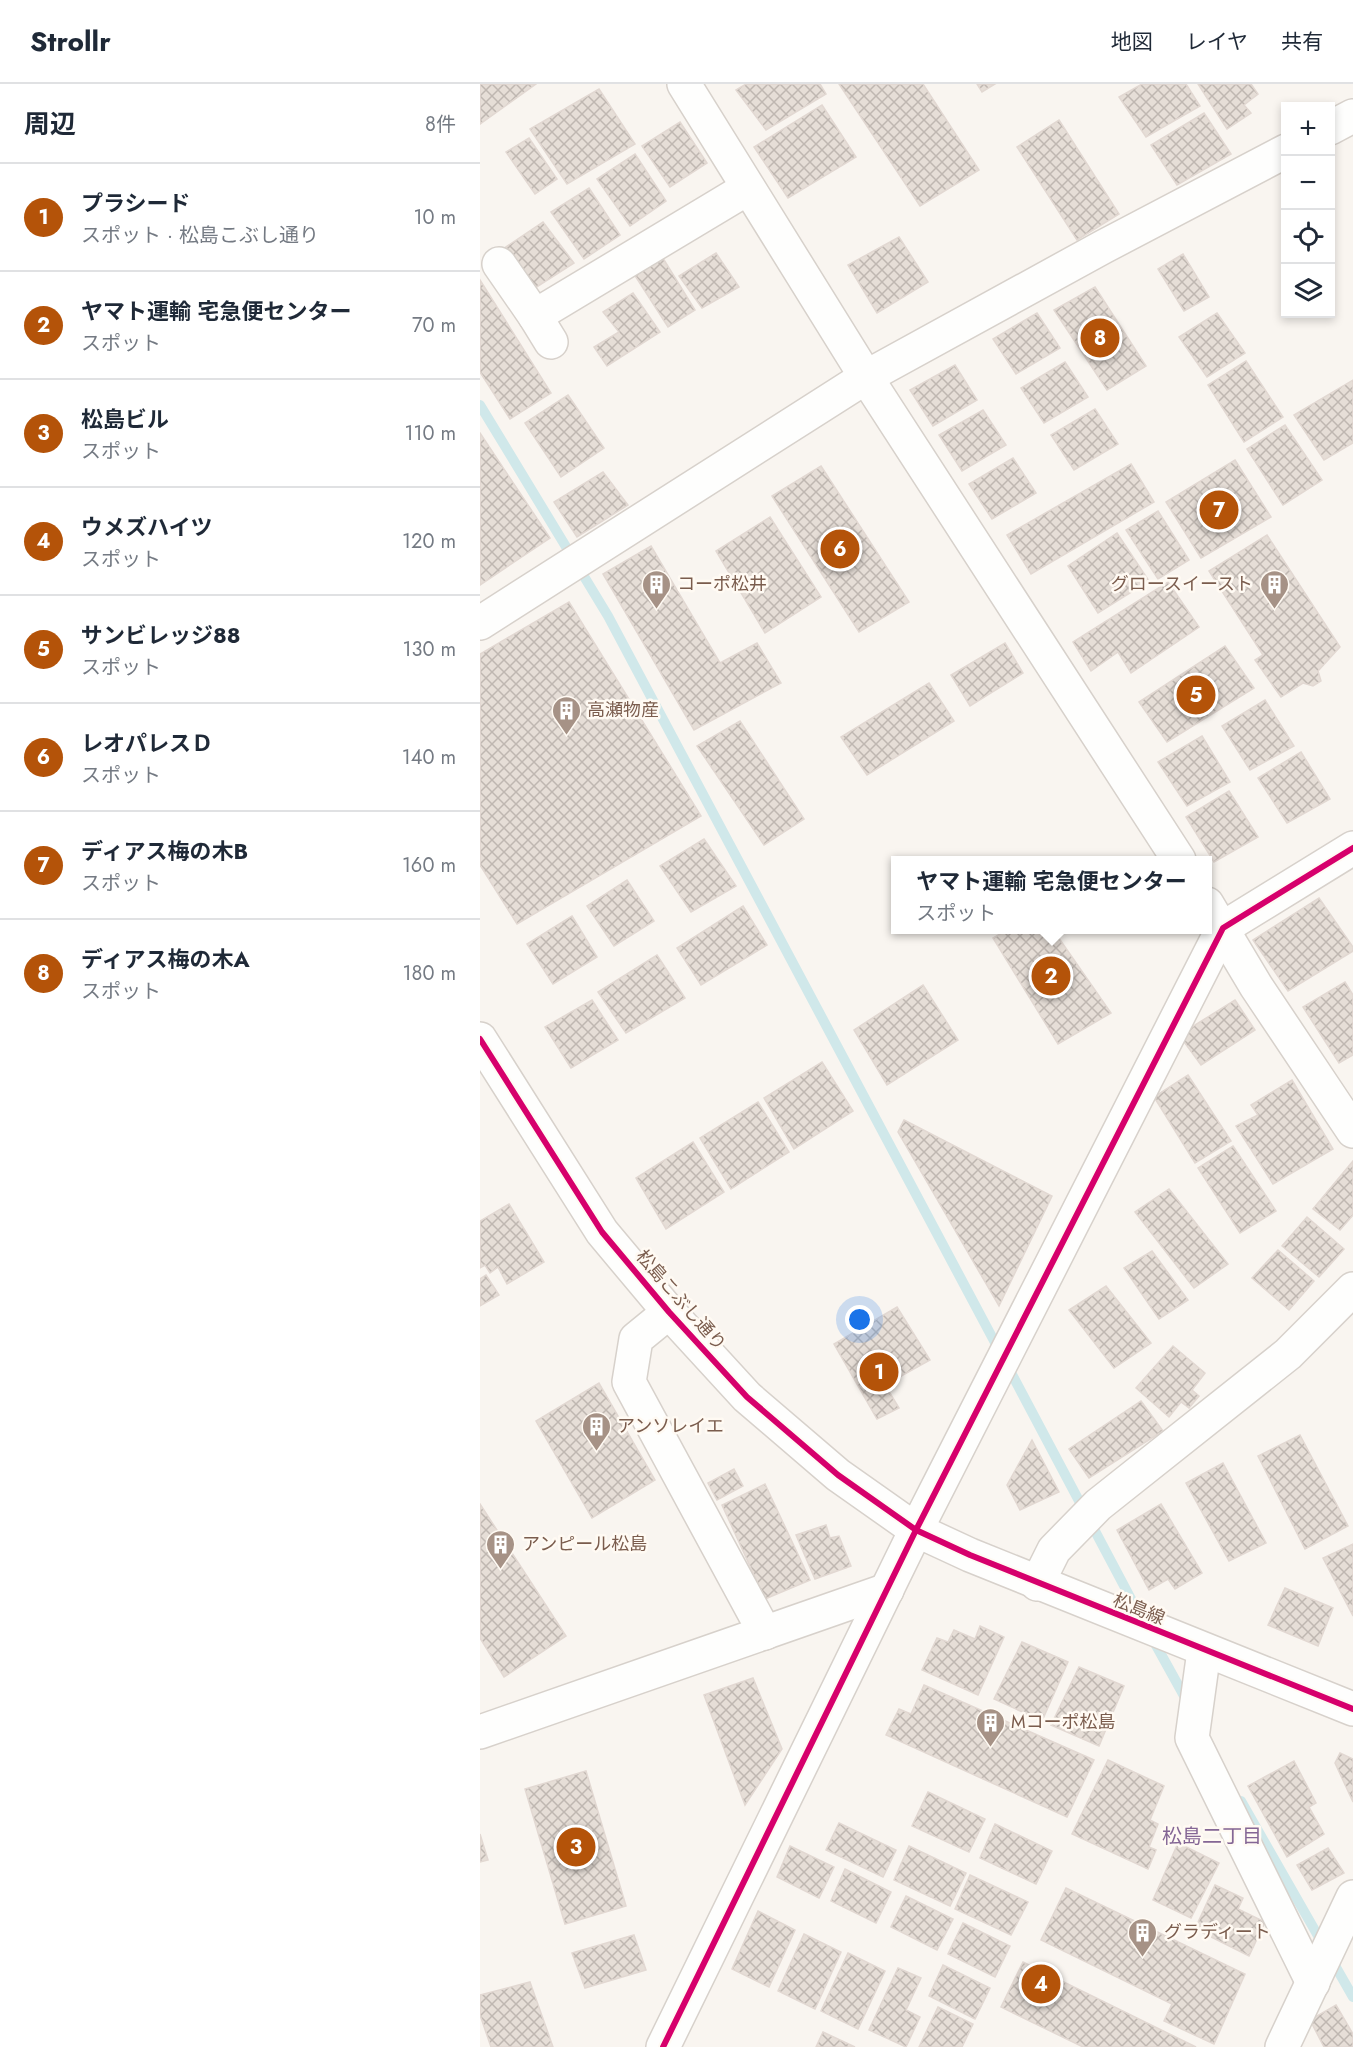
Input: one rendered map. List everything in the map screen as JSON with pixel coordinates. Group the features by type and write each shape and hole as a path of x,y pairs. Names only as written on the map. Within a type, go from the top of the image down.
{"street":[{"path":"684,84 866,377 1176,856"},
{"path":"1335,125 1353,116"},
{"path":"480,622 866,377 1103,247 1281,154"},
{"path":"499,264 543,329 748,188"},
{"path":"1353,849 1215,916 1256,986 1353,1131"},
{"path":"663,2047 1206,934"},
{"name":"松島こぶし通り","path":"480,1039 602,1232 669,1312 747,1397 838,1475 916,1530"},
{"path":"1037,1584 1054,1550 1098,1505 1288,1353 1353,1289"},
{"path":"669,1312 636,1339 630,1382 765,1633"},
{"name":"松島線","path":"916,1530 1037,1584 1353,1709"},
{"path":"480,1732 887,1590"},
{"path":"1204,1651 1192,1738 1312,1983"},
{"path":"1282,2047 1353,1897"}],"building":[{"path":"480,84 536,84 480,124"},
{"path":"746,84 820,84 826,94 766,130 736,90"},
{"path":"839,84 923,84 979,170 920,206"},
{"path":"977,84 995,84 982,92"},
{"path":"1142,84 1186,84 1200,106 1146,137 1119,97"},
{"path":"1198,84 1251,84 1258,94 1244,105 1251,113 1227,129"},
{"path":"599,89 635,144 567,184 530,129"},
{"path":"822,105 856,157 788,198 754,147"},
{"path":"1204,113 1231,154 1177,185 1151,145"},
{"path":"1059,120 1119,214 1077,240 1017,147"},
{"path":"680,122 707,163 670,187 642,146"},
{"path":"529,138 557,179 535,194 506,152"},
{"path":"635,154 666,201 630,226 597,179"},
{"path":"589,188 620,235 584,259 551,212"},
{"path":"543,222 574,263 532,290 503,249"},
{"path":"899,237 928,282 877,313 848,265"},
{"path":"716,253 739,287 702,308 679,276"},
{"path":"1183,254 1209,297 1184,311 1158,269"},
{"path":"661,255 695,310 668,327 632,271"},
{"path":"480,280 551,393 510,419 480,372"},
{"path":"1095,287 1146,366 1107,390 1054,310"},
{"path":"633,293 660,332 607,366 594,347 619,332 603,312"},
{"path":"1037,313 1060,348 1016,374 993,339"},
{"path":"1217,313 1245,353 1207,377 1179,337"},
{"path":"1246,361 1283,417 1244,442 1208,385"},
{"path":"1065,362 1088,397 1044,423 1021,388"},
{"path":"955,365 977,400 933,426 910,390"},
{"path":"1353,380 1353,443 1324,460 1294,415"},
{"path":"568,395 604,448 561,477 525,423"},
{"path":"1095,409 1118,444 1074,470 1051,435"},
{"path":"983,410 1006,445 962,471 939,435"},
{"path":"1285,425 1322,480 1283,505 1247,449"},
{"path":"480,433 550,538 480,585"},
{"path":"1013,458 1036,493 992,519 969,484"},
{"path":"1235,460 1271,517 1201,558 1166,502"},
{"path":"1131,464 1154,502 1031,574 1007,535"},
{"path":"821,466 909,602 859,632 772,496"},
{"path":"603,472 628,505 577,537 554,502"},
{"path":"1158,511 1189,560 1158,579 1126,530"},
{"path":"770,517 821,597 765,633 716,551"},
{"path":"1117,533 1149,581 1098,613 1068,566"},
{"name":"グロースイースト","path":"1267,535 1340,647 1318,671 1321,681 1313,686 1303,683 1281,697 1255,660 1263,655 1209,571"},
{"name":"コーポ松井","path":"651,546 720,663 757,643 781,683 694,730 603,574"},
{"path":"1168,582 1199,627 1131,673 1118,652 1091,671 1073,642"},
{"name":"高瀬物産","path":"569,602 701,816 517,924 480,865 480,654"},
{"path":"1005,643 1023,673 970,706 951,675"},
{"path":"1225,646 1254,688 1167,742 1139,702"},
{"path":"929,683 954,721 867,775 841,737"},
{"path":"1265,700 1294,746 1250,770 1222,726"},
{"path":"740,721 804,819 764,845 697,746"},
{"path":"1202,736 1230,782 1187,806 1158,762"},
{"path":"1301,752 1330,799 1287,823 1258,778"},
{"path":"1229,791 1258,837 1214,862 1186,817"},
{"path":"704,839 736,886 691,912 660,866"},
{"path":"627,880 654,921 614,946 587,906"},
{"path":"1319,898 1353,947 1353,951 1288,991 1253,940"},
{"path":"743,906 767,945 701,985 677,948"},
{"path":"572,916 597,957 553,984 527,944"},
{"path":"1000,934 1056,934 1111,1013 1058,1044 993,938"},
{"path":"657,955 685,998 626,1033 598,992"},
{"path":"1345,982 1353,995 1353,1055 1339,1063 1303,1007"},
{"path":"923,985 958,1040 887,1085 854,1030"},
{"path":"592,1000 618,1040 571,1068 545,1027"},
{"path":"1235,1000 1255,1030 1201,1065 1179,1035"},
{"path":"822,1062 853,1111 794,1149 764,1098"},
{"path":"1188,1075 1231,1141 1195,1163 1154,1097"},
{"path":"1292,1080 1333,1149 1273,1184 1236,1126 1258,1115 1251,1105"},
{"path":"758,1102 789,1152 731,1189 700,1138"},
{"path":"904,1120 1052,1196 999,1306 898,1132"},
{"path":"693,1142 724,1192 666,1229 636,1178"},
{"path":"1233,1146 1276,1211 1240,1233 1198,1168"},
{"path":"1353,1161 1353,1215 1340,1230 1313,1209"},
{"path":"1169,1189 1228,1264 1194,1288 1135,1212"},
{"path":"509,1204 544,1262 507,1284 498,1267 490,1273 485,1265 480,1268 480,1221"},
{"path":"1307,1217 1344,1249 1319,1277 1282,1246"},
{"path":"1278,1250 1314,1281 1289,1310 1252,1278"},
{"path":"1152,1251 1188,1300 1159,1319 1124,1268"},
{"path":"486,1275 499,1295 480,1306 480,1279"},
{"path":"1106,1286 1151,1343 1114,1368 1069,1310"},
{"path":"897,1307 930,1360 885,1385 899,1408 877,1419 834,1344"},
{"path":"1173,1346 1205,1373 1192,1390 1199,1396 1189,1408 1181,1402 1169,1417 1136,1388"},
{"name":"アンソレイエ","path":"599,1383 655,1480 592,1518 536,1421"},
{"path":"1141,1401 1163,1431 1089,1478 1069,1449"},
{"path":"1300,1435 1348,1526 1305,1549 1258,1456"},
{"path":"1032,1440 1059,1492 1020,1510 1007,1485"},
{"path":"1223,1463 1266,1543 1229,1561 1186,1483"},
{"path":"734,1469 743,1486 717,1500 708,1483"},
{"path":"765,1484 810,1580 765,1599 722,1505"},
{"name":"アンピール松島","path":"480,1504 566,1636 504,1677 480,1638"},
{"path":"1161,1504 1202,1573 1175,1589 1168,1579 1149,1590 1117,1530"},
{"path":"826,1525 830,1538 839,1536 851,1566 815,1579 796,1535"},
{"path":"1353,1544 1353,1616 1323,1558"},
{"path":"1285,1588 1333,1608 1318,1646 1268,1625"},
{"path":"980,1626 1004,1637 978,1695 922,1670 937,1638 948,1642 954,1630 975,1639"},
{"path":"1022,1642 1068,1662 1042,1721 994,1699"},
{"path":"1079,1667 1124,1686 1099,1746 1051,1725"},
{"path":"753,1678 782,1749 745,1805 704,1695"},
{"name":"Mコーポ松島","path":"924,1685 1094,1760 1067,1817 886,1735 899,1709 911,1714"},
{"path":"1340,1753 1353,1759 1353,1802 1335,1763"},
{"path":"1108,1760 1164,1786 1150,1820 1158,1824 1149,1847 1156,1850 1148,1869 1072,1834"},
{"path":"1294,1761 1316,1803 1309,1807 1324,1834 1287,1857 1248,1786"},
{"path":"586,1771 626,1906 565,1924 525,1789"},
{"path":"928,1792 985,1819 969,1852 912,1826"},
{"path":"839,1823 896,1850 883,1877 826,1850"},
{"path":"995,1824 1052,1851 1036,1884 980,1858"},
{"path":"480,1834 488,1860 480,1862"},
{"path":"1178,1843 1219,1863 1191,1918 1153,1900"},
{"path":"790,1846 834,1867 819,1898 777,1877"},
{"path":"909,1846 966,1873 950,1906 894,1880"},
{"path":"1328,1848 1344,1873 1312,1890 1297,1865"},
{"path":"845,1869 891,1892 876,1923 831,1901"},
{"path":"970,1875 1028,1902 1011,1935 955,1909"},
{"path":"1215,1885 1243,1898 1238,1909 1265,1922 1249,1956 1195,1929"},
{"name":"グラディート","path":"1066,1888 1245,1974 1214,2044 1164,2021 1172,2004 1041,1940"},
{"path":"906,1896 953,1919 937,1950 891,1927"},
{"path":"758,1911 795,1930 769,1987 732,1969"},
{"path":"963,1923 1010,1946 995,1977 948,1954"},
{"path":"804,1934 841,1952 815,2009 778,1991"},
{"path":"634,1935 646,1970 585,1988 572,1953"},
{"path":"848,1953 885,1971 858,2029 821,2011"},
{"path":"1023,1962 1196,2047 1083,2047 1001,2007"},
{"path":"943,1965 990,1988 975,2019 929,1996"},
{"path":"898,1968 921,1978 906,2010 920,2017 906,2047 869,2030"},
{"path":"530,1982 553,2047 491,2047 480,2015 480,1995"},
{"path":"1336,2005 1353,2034 1353,2047 1324,2047 1310,2020"},
{"path":"938,2007 973,2024 962,2047 919,2047"},
{"path":"823,2032 855,2047 816,2047"}],"waterway":[{"path":"480,405 608,616 1000,1352"},
{"path":"1007,1365 1139,1614"},
{"path":"1152,1638 1188,1703"},
{"path":"1241,1801 1353,1997"}],"cycle path":[{"path":"663,2047 916,1530 1223,928 1353,848"},
{"path":"480,1039 602,1232 669,1312 747,1397 838,1475 916,1530 970,1555 1353,1709"}],"place":[{"name":"ディアス梅の木A","path":"1100,338"},
{"name":"ディアス梅の木B","path":"1219,510"},
{"name":"レオパレスＤ","path":"840,549"},
{"name":"コーポ松井","path":"656,610"},
{"name":"グロースイースト","path":"1274,610"},
{"name":"サンビレッジ88","path":"1196,695"},
{"name":"高瀬物産","path":"566,736"},
{"name":"ヤマト運輸 宅急便センター","path":"1051,976"},
{"name":"プラシード","path":"879,1372"},
{"name":"アンソレイエ","path":"596,1452"},
{"name":"アンピール松島","path":"501,1570"},
{"name":"Mコーポ松島","path":"990,1748"},
{"name":"松島ビル","path":"576,1847"},
{"name":"グラディート","path":"1143,1958"},
{"name":"ウメズハイツ","path":"1041,1984"}],"district":[{"name":"松島二丁目","path":"1212,1836"}]}
